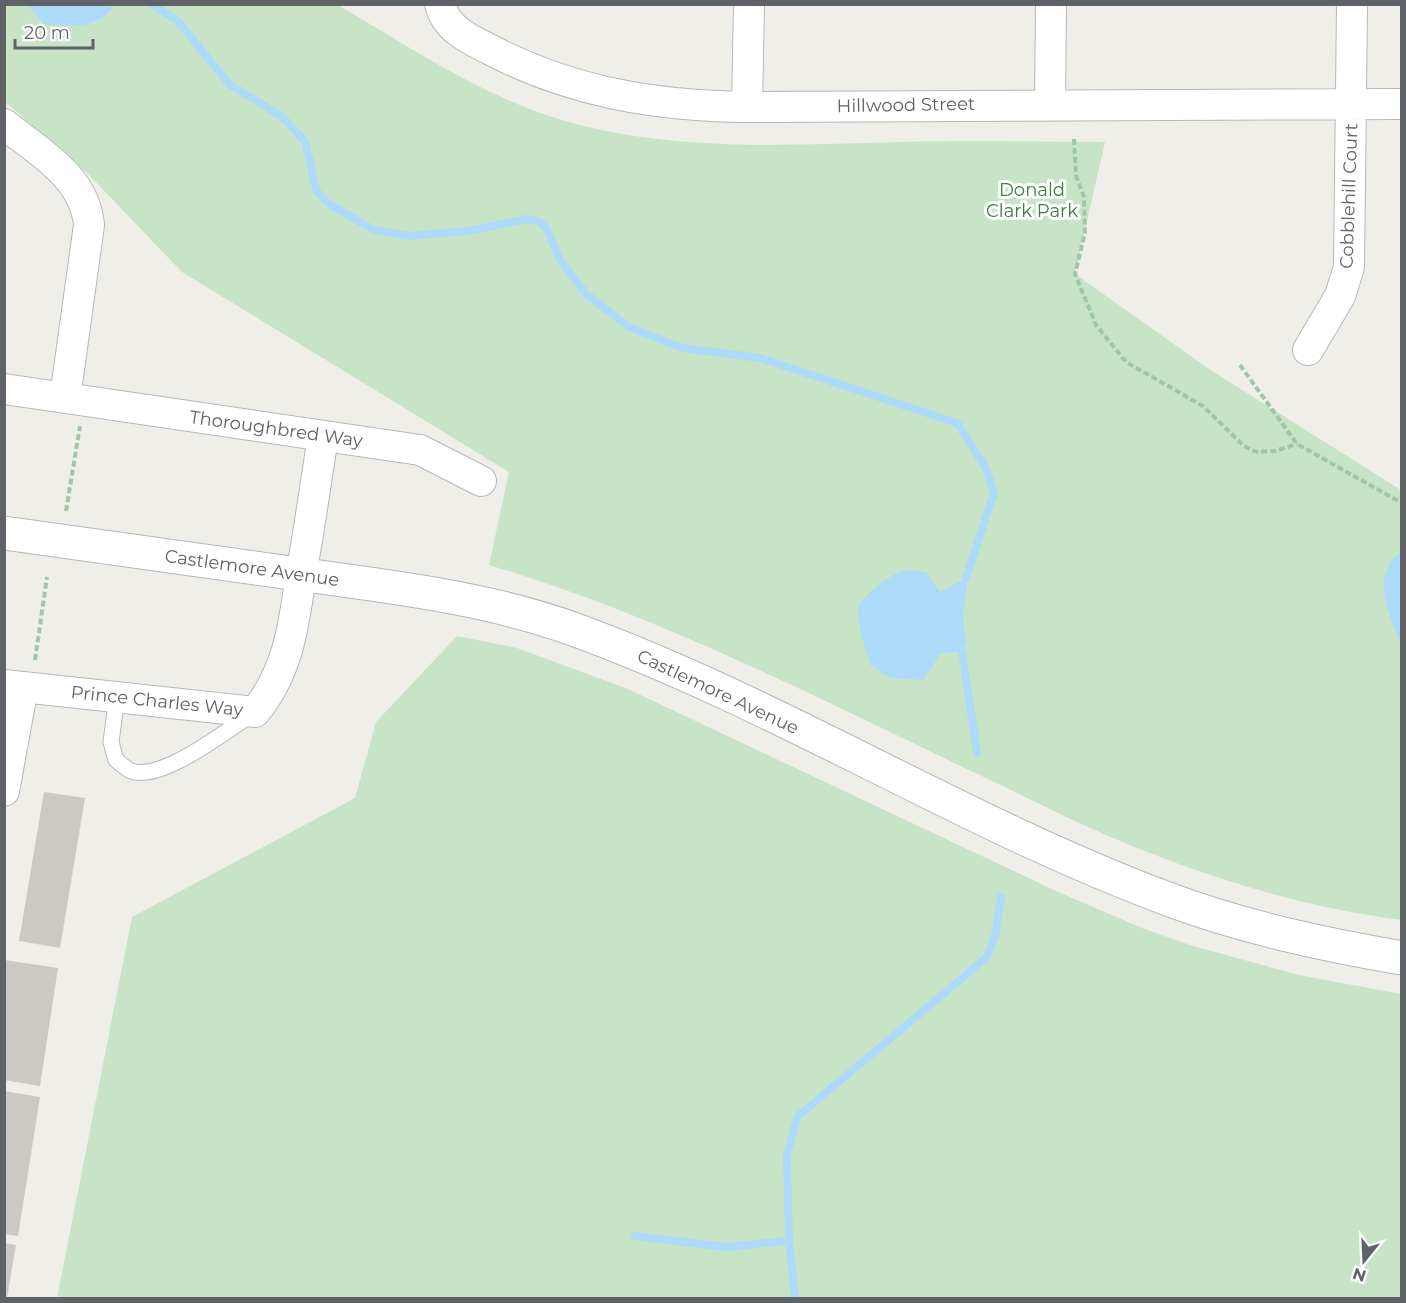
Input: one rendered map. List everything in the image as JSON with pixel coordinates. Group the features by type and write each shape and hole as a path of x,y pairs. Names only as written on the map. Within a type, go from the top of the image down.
{"street":[{"name":"Hillwood Street","path":"440,4 451,25 464,36 508,59 563,82 656,103 747,106 1401,104"},
{"path":"747,106 748,4"},
{"path":"1050,104 1051,4"},
{"name":"Cobblehill Court","path":"1308,350 1340,296 1348,267 1352,4"},
{"path":"4,124 75,182 88,211 89,225 73,409"},
{"name":"Thoroughbred Way","path":"4,389 73,409 420,450 481,481"},
{"name":"Prince Charles Way","path":"21,681 117,696 255,712 270,693 288,653 296,621 323,437"},
{"name":"Castlemore Avenue","path":"4,533 457,597 548,620 683,675 1125,882 1204,912 1284,935 1401,958"},
{"path":"4,791 21,681"}],"lane":[{"path":"117,696 111,742 116,760 131,771 149,772 165,768 255,712"}],"path":[{"path":"1074,139 1076,176 1084,197 1085,233 1075,274 1096,325 1126,362 1203,406 1244,446 1257,452 1275,451 1297,444"},
{"path":"1240,365 1297,444 1401,503"},
{"path":"66,511 73,409"},
{"path":"21,681 47,577"}],"green space":[{"name":"Donald Clark Park","path":"336,4 440,66 521,106 592,128 636,136 679,141 768,145 952,141 1105,142 1075,274 1212,371 1401,490 1401,920 1291,899 1218,878 1147,852 1082,825 744,663 618,610 489,565 509,472 182,272 88,174 5,102 5,5"},
{"path":"457,636 517,648 628,689 1056,891 1142,928 1193,946 1299,975 1401,994 1401,1298 57,1298 132,917 355,798 376,722"}],"water":[{"path":"28,5 110,5 112,10 89,24 63,26 44,24"},
{"path":"1401,552 1401,644 1387,608 1384,584 1391,562"},
{"path":"902,570 926,572 940,592 966,578 963,615 966,643 962,652 941,653 923,680 891,678 870,665 859,626 858,613 863,599 875,587"}],"building":[{"path":"44,792 85,798 60,948 19,941"},
{"path":"4,960 58,968 40,1086 4,1080"},
{"path":"4,1091 40,1097 18,1236 4,1234"},
{"path":"4,1243 16,1245 7,1298 4,1298"}],"waterway":[{"path":"152,4 178,21 229,84 281,116 305,141 317,192 329,204 374,230 408,236 468,231 527,219 538,221 546,227 560,260 586,294 629,327 682,348 760,358 957,423 986,468 994,493 966,578"},
{"path":"962,652 977,752"},
{"path":"795,1298 789,1241 787,1156 797,1117 986,958 995,936 1001,897"},
{"path":"635,1236 725,1247 789,1241"}]}
